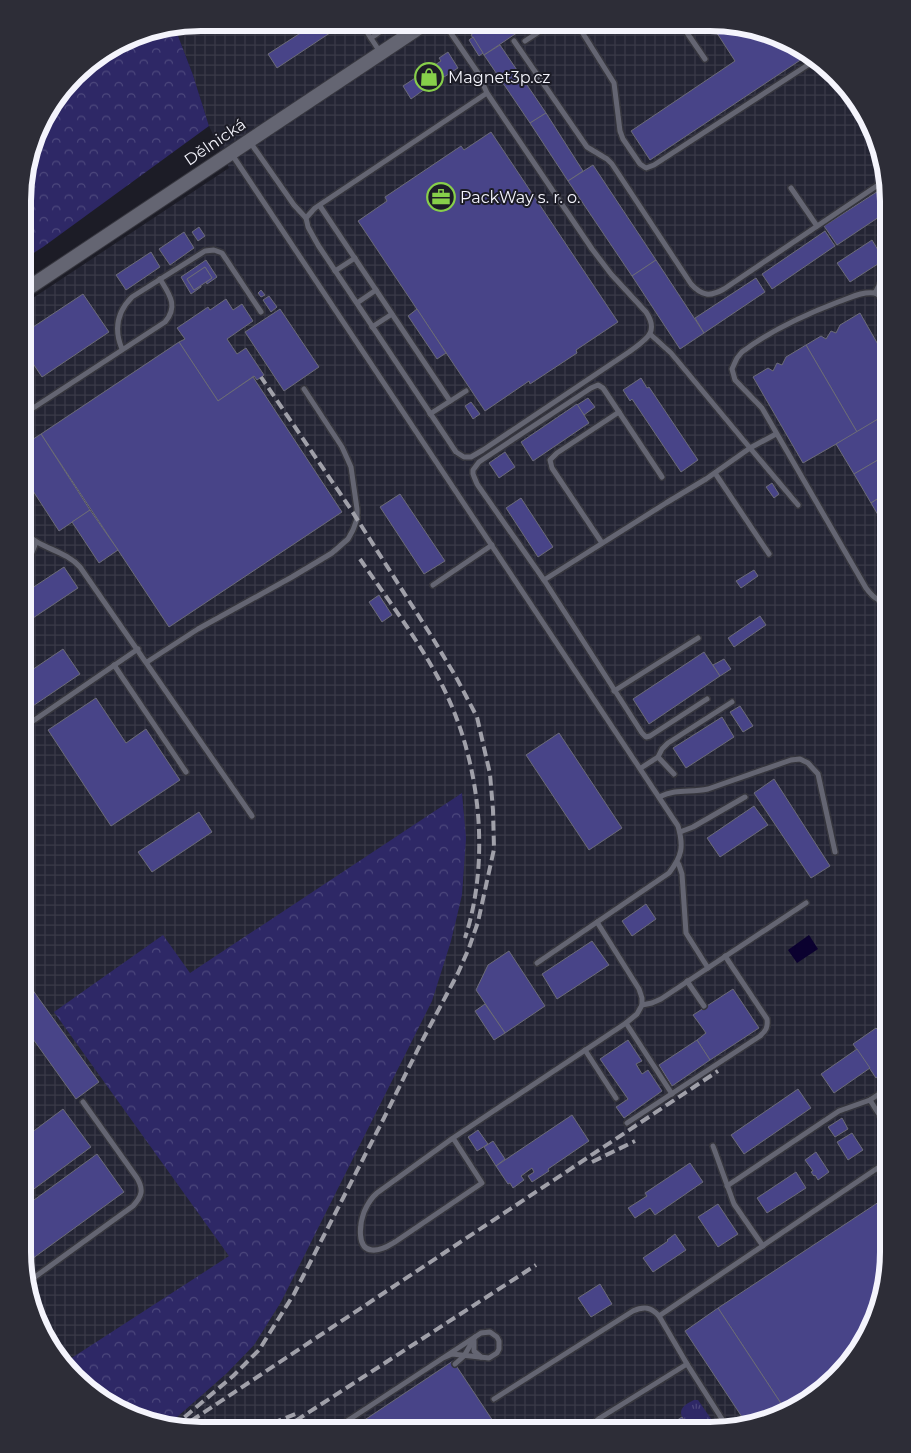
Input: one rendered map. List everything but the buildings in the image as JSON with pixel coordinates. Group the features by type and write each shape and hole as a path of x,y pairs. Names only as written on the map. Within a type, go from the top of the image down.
{"street":[{"name":"Dělnická","path":"31,285 412,32"}],"lane":[{"path":"525,41 540,31"},
{"path":"581,31 614,83 620,130 623,139 640,164 646,168 654,165 809,63"},
{"path":"687,31 705,59"},
{"path":"367,32 381,53"},
{"path":"371,38 380,32"},
{"path":"249,140 294,205 306,218 313,238 456,452 464,457 483,450 629,352 650,334 652,327 646,312 599,259 487,93 483,80 450,32"},
{"path":"514,42 587,146 612,164 691,284 700,292 712,295 724,289 878,185"},
{"path":"306,218 310,212 487,93"},
{"path":"230,153 673,816 680,832 682,849 677,862 669,873 537,963"},
{"path":"791,188 817,226"},
{"path":"320,206 450,401"},
{"path":"122,349 117,329 120,312 125,304 132,297 205,250 218,251 225,257 261,312"},
{"path":"335,271 355,258"},
{"path":"31,409 160,326 170,317 171,299 160,279"},
{"path":"875,293 880,284"},
{"path":"357,303 376,290"},
{"path":"880,296 875,293 864,293 795,320 750,346 737,358 732,369 735,380 759,404 870,595 880,601"},
{"path":"372,327 392,314"},
{"path":"650,334 671,353 798,505"},
{"path":"662,477 600,386 595,386 479,462 473,470 477,484 544,580 646,737 707,699"},
{"path":"147,662 198,629 332,553 348,539 357,519 351,467 342,447 304,390"},
{"path":"430,414 466,391"},
{"path":"602,543 552,468 550,460 557,453 618,412"},
{"path":"544,580 715,473 750,448 776,434"},
{"path":"715,473 769,554"},
{"path":"31,538 75,561 86,574 252,816"},
{"path":"31,555 36,542"},
{"path":"433,585 492,545"},
{"path":"614,690 698,638"},
{"path":"33,720 138,649"},
{"path":"114,665 186,772"},
{"path":"641,768 658,757 668,743 732,702"},
{"path":"658,757 674,774"},
{"path":"659,797 676,790 695,791 708,789 791,760 800,759 808,763 818,774 835,852"},
{"path":"680,832 693,827 745,797"},
{"path":"677,862 682,874 686,933 708,968"},
{"path":"642,1005 652,1003 687,982 806,903"},
{"path":"453,1138 482,1183 385,1248 372,1250 365,1246 361,1239 362,1219 372,1198 453,1138 637,1014 642,1005 639,989 597,922"},
{"path":"627,1123 764,1033 767,1029 766,1019 725,956"},
{"path":"687,982 704,1006"},
{"path":"626,1023 672,1094"},
{"path":"585,1050 616,1098"},
{"path":"727,1186 840,1111 870,1100 879,1094"},
{"path":"870,1100 879,1115"},
{"path":"34,1278 133,1206 139,1199 141,1192 137,1178 83,1102"},
{"path":"712,1146 734,1204 763,1246"},
{"path":"659,1316 879,1167"},
{"path":"494,1399 633,1311 639,1308 650,1308 659,1316 686,1364 724,1421"},
{"path":"347,1422 443,1358 485,1332 494,1334 499,1341 499,1350 489,1358 452,1354 443,1358"},
{"path":"455,1364 464,1356 476,1337"},
{"path":"476,1337 473,1342 474,1351 480,1357 485,1358"},
{"path":"595,1422 686,1364"}],"shaded area":[{"path":"710,31 754,37 775,44 813,66 845,98 867,136 876,168 880,201 879,1263 871,1307 851,1346 838,1364 822,1380 795,1399 775,1409 743,1418 710,1422 201,1422 179,1420 157,1416 136,1409 98,1387 66,1355 44,1317 37,1296 31,1252 31,299 229,168 209,126 177,34 190,32"},
{"path":"809,935 818,949 797,963 788,950"}],"green space":[{"path":"177,34 209,126 31,255 33,179 37,157 44,136 60,107 73,89 89,73 107,60 136,44 157,37"},
{"path":"462,793 466,838 462,895 451,941 432,1001 281,1302 254,1345 227,1373 175,1419 136,1409 116,1399 98,1387 70,1359 229,1256 54,1012 163,935 190,973"},
{"path":"698,1400 713,1422 685,1422 681,1413 688,1403"}],"railway":[{"path":"181,1420 233,1376 259,1350 294,1294 458,973 478,922 494,849 490,774 477,717 432,637 350,508 261,377"},
{"path":"360,559 434,670 456,716 466,746 478,810 479,843 478,875 473,907 465,938"},
{"path":"191,1421 718,1071"},
{"path":"592,1162 635,1141"},
{"path":"294,1422 536,1265"},
{"path":"276,1422 298,1413"}],"place":[{"name":"Magnet3p.cz","path":"429,77"},
{"name":"PackWay s. r. o.","path":"441,197"}]}
